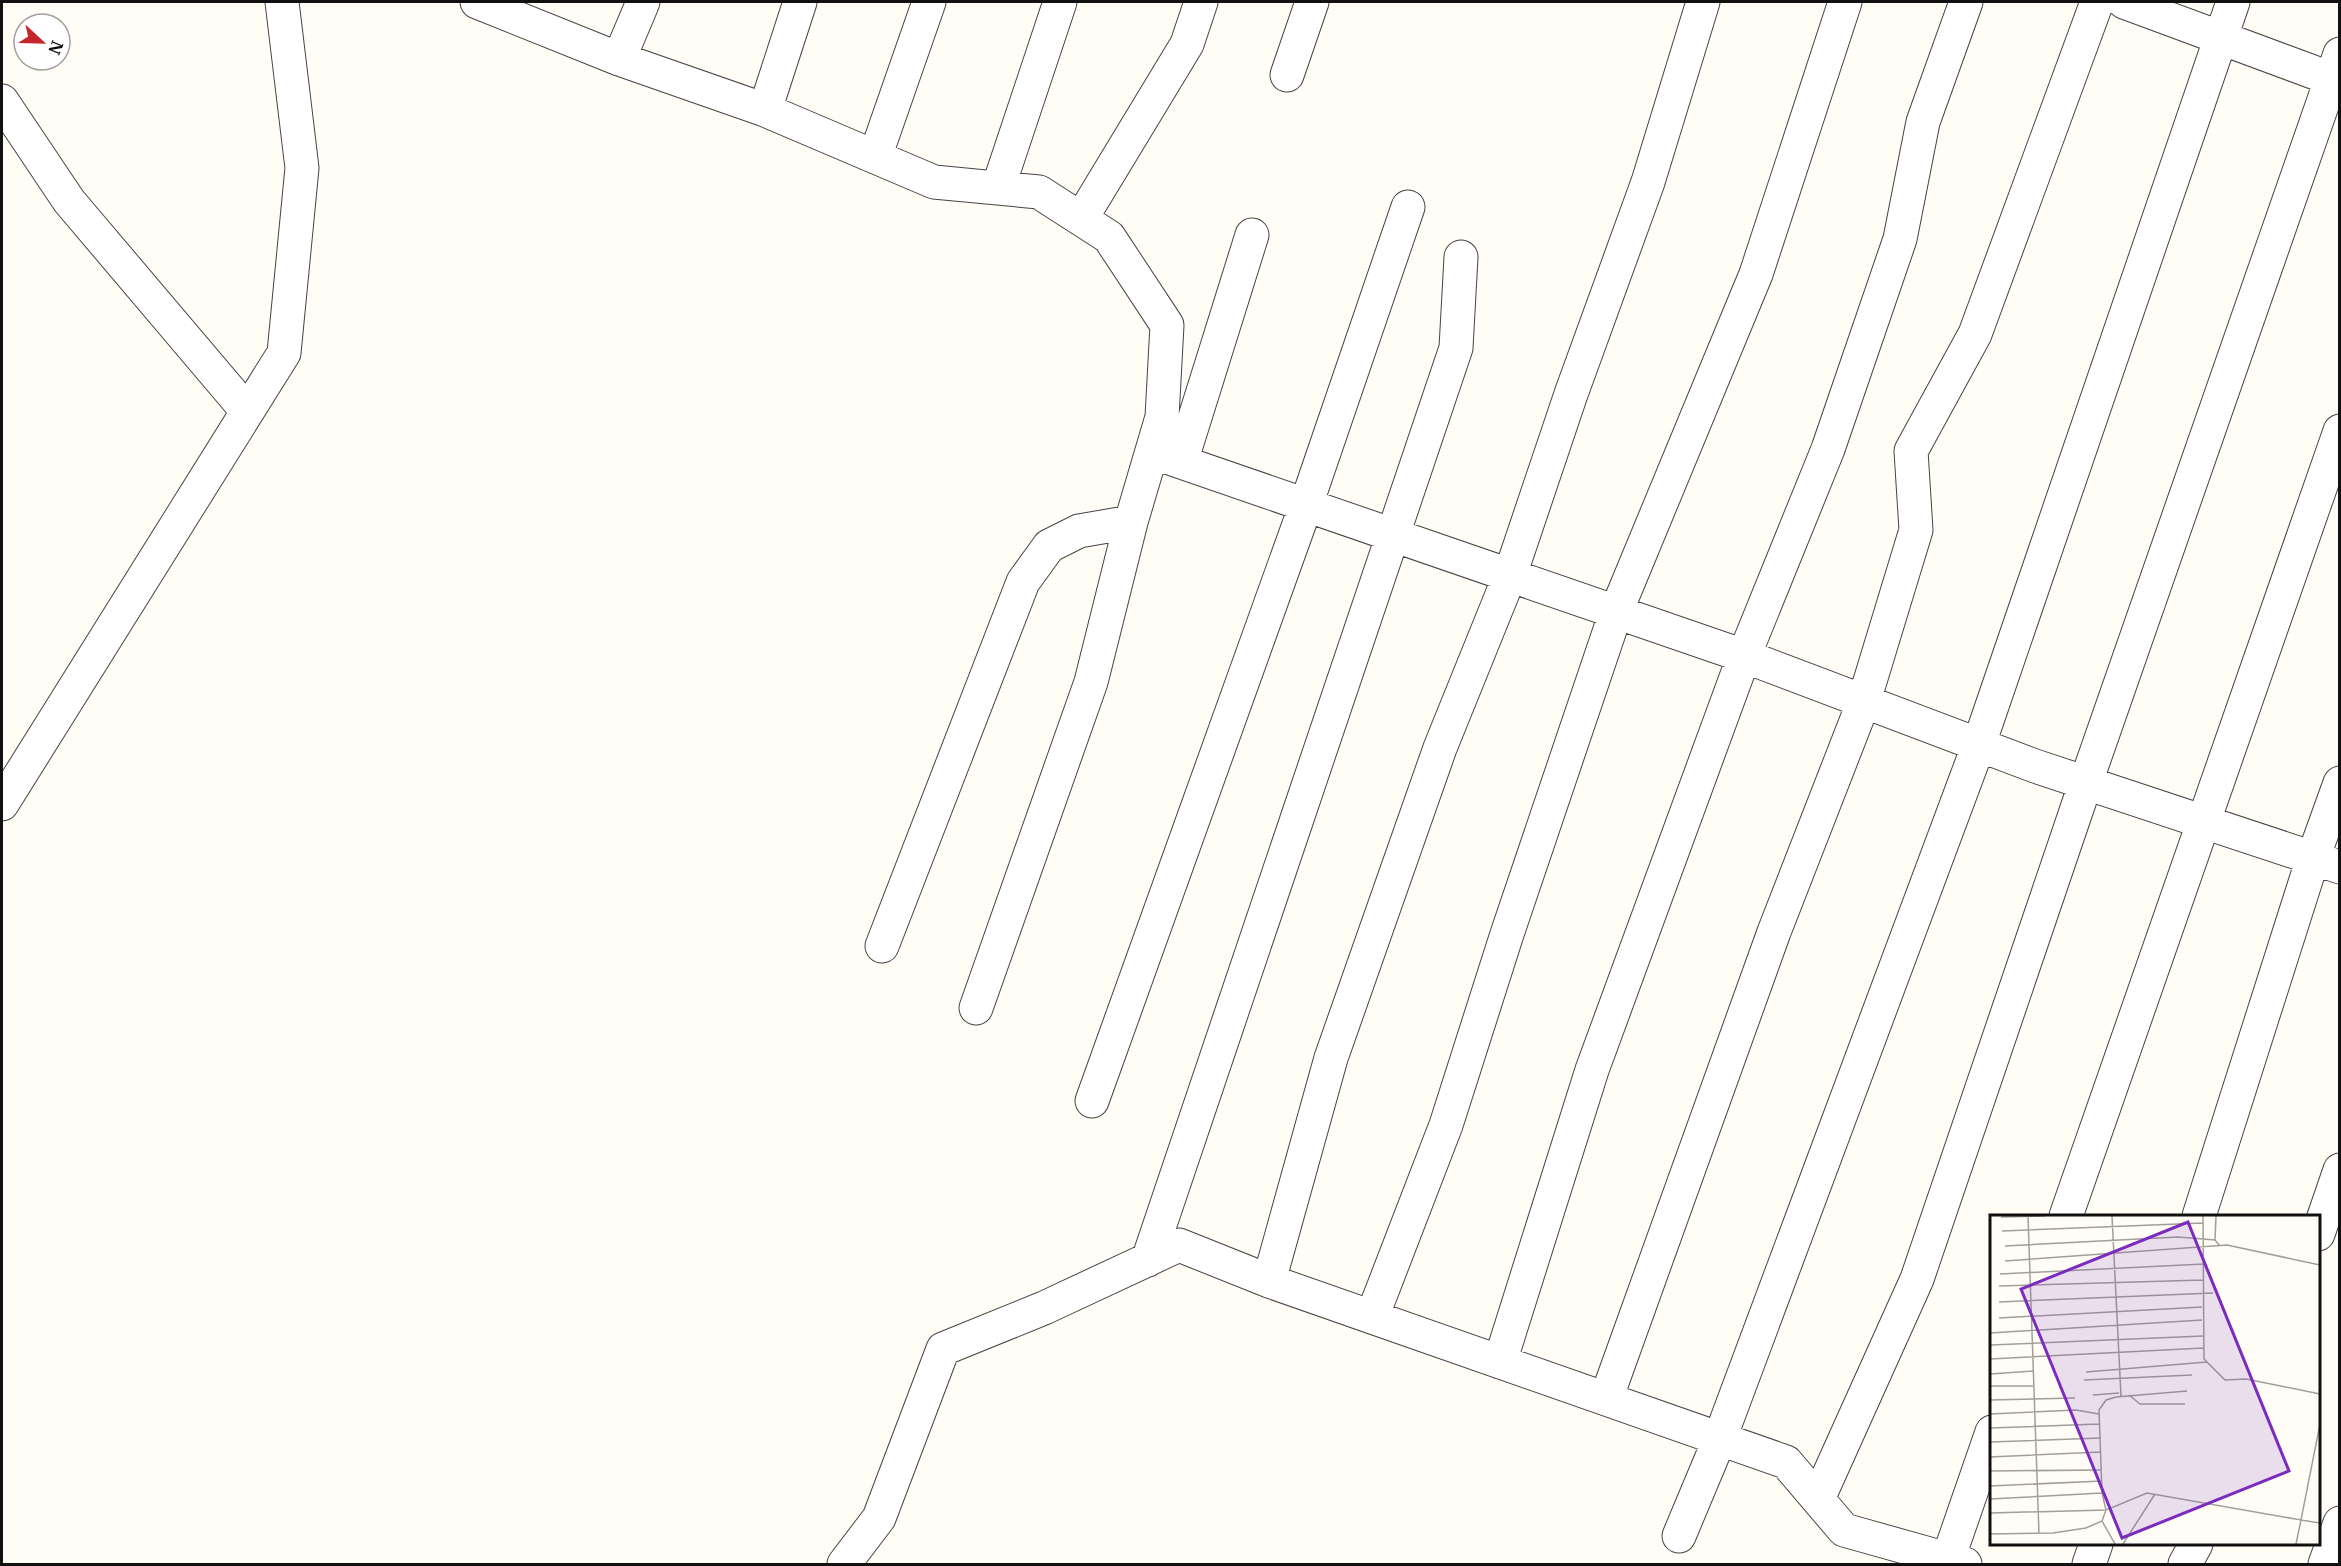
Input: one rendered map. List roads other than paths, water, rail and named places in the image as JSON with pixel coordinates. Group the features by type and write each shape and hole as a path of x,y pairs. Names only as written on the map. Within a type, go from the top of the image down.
{"street":[{"path":"2,804 284,353 302,168 282,2"},
{"path":"477,2 532,12 619,59 765,110 934,182 1039,192 1109,237 1167,325 1162,417 1166,457"},
{"path":"619,59 643,2"},
{"path":"765,110 800,2"},
{"path":"874,157 929,2"},
{"path":"998,188 1060,2"},
{"path":"1081,219 1187,44 1201,2"},
{"path":"1287,75 1312,2"},
{"path":"1269,1281 1331,1058 1440,748 1510,575 1571,394 1648,182 1703,2"},
{"path":"1372,1317 1446,1125 1506,934 1616,612 1756,274 1845,2"},
{"path":"1500,1362 1593,1070 1744,656 1828,449 1900,239 1923,122 1966,2"},
{"path":"1606,1399 1766,954 1864,701 1916,530 1911,451 1975,334 2097,2"},
{"path":"1818,1499 1917,1279 2086,782 2336,71 2220,37 2124,2"},
{"path":"1679,1536 1720,1438 1979,744 2233,2"},
{"path":"2,101 69,201 247,411"},
{"path":"1092,1101 1306,505 1408,207"},
{"path":"976,1008 1091,682 1131,522 1166,457 1252,235"},
{"path":"1148,1260 1456,348 1461,257"},
{"path":"2066,1215 2340,431"},
{"path":"1166,457 1744,656 1979,744 2326,863"},
{"path":"882,946 1023,582 1049,546 1079,531 1131,522"},
{"path":"2199,1215 2326,863 2340,783"},
{"path":"2320,1231 2340,1170"},
{"path":"844,1564 879,1518 943,1349 1044,1308 1179,1245 1269,1281 1786,1462 1844,1530 1957,1562 1990,1439"},
{"path":"2325,1564 2340,1523"},
{"path":"2089,1564 2096,1545"},
{"path":"2185,1564 2195,1545"}]}
